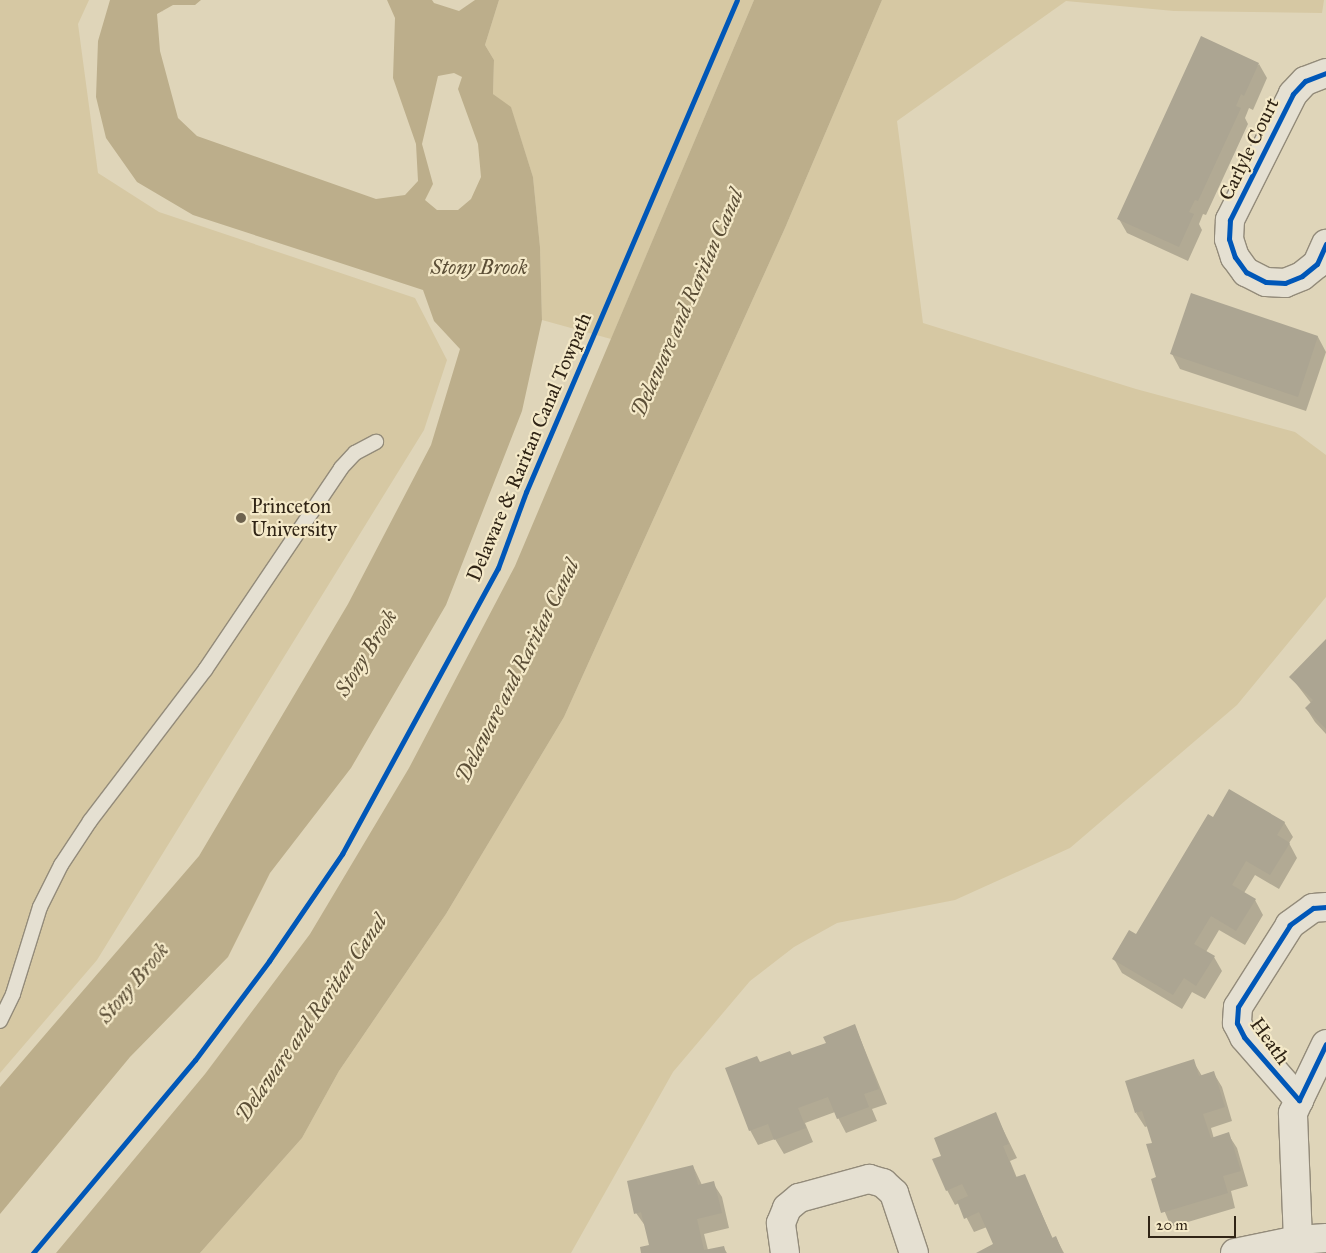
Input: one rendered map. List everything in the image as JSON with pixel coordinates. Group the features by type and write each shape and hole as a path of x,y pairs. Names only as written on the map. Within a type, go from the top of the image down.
{"street":[{"name":"Carlyle Court","path":"1326,72 1305,81 1293,94 1230,220 1229,239 1235,257 1246,272 1266,282 1285,283 1302,276 1317,264 1326,244"},
{"name":"Heath","path":"1326,907 1313,908 1294,921 1238,1008 1237,1023 1244,1037 1299,1100 1326,1044"},
{"path":"1298,1240 1293,1113 1299,1100"},
{"path":"785,1253 782,1223 787,1208 799,1198 869,1179 883,1183 894,1193 914,1253"},
{"path":"1235,1253 1298,1240 1326,1238"}],"lane":[{"path":"0,1020 13,994 40,907 61,865 90,821 205,670 340,468 355,453 376,442"}],"shaded area":[{"name":"Princeton University","path":"0,0 89,0 78,24 98,173 159,212 415,298 447,360 424,430 97,960 0,1073"},
{"path":"499,0 754,0 611,339 542,320 540,247 533,177 511,108 493,94 494,60 485,45"},
{"path":"882,0 1324,0 1322,13 1174,11 1066,1 897,121 923,323 1136,389 1295,432 1326,455 1326,597 1237,705 1070,848 955,900 837,923 794,947 750,981 673,1072 571,1253 200,1253 302,1138 339,1071 446,914 564,717 785,228"}],"water":[{"name":"Stony Brook","path":"110,0 201,0 195,5 173,5 157,14 160,51 178,118 197,136 376,199 405,195 418,181 416,144 393,78 395,18 387,0 432,0 434,3 459,11 475,0 499,0 485,45 494,60 493,94 511,107 533,177 540,247 542,320 522,411 446,605 351,768 270,873 228,957 130,1057 0,1214 0,1087 199,856 348,604 431,445 460,349 434,321 423,290 193,215 137,182 106,138 96,97 98,41","holes":["454,73 462,77 458,89 478,144 481,177 471,199 458,210 437,210 425,200 433,184 422,144 438,76"]},
{"name":"Delaware and Raritan Canal","path":"754,0 882,0 785,228 564,717 446,914 339,1071 302,1138 200,1253 56,1253 205,1074 310,934 409,768 515,566"}],"building":[{"path":"1201,36 1259,63 1244,96 1241,94 1236,106 1241,108 1198,201 1195,200 1189,212 1194,214 1179,247 1117,219"},
{"path":"1191,293 1318,336 1298,397 1170,354"},
{"path":"1326,639 1326,729 1305,708 1313,700 1289,677"},
{"path":"1229,789 1285,822 1277,835 1290,843 1270,875 1246,861 1232,885 1256,899 1236,931 1211,916 1194,944 1215,956 1196,986 1184,978 1173,995 1112,959 1129,930 1136,934 1208,814 1213,817"},
{"path":"855,1024 879,1089 864,1094 869,1107 837,1119 828,1097 798,1108 806,1128 774,1140 768,1124 749,1131 725,1068 757,1056 760,1062 790,1051 792,1055 826,1043 823,1037"},
{"path":"1194,1059 1199,1076 1214,1071 1225,1107 1203,1114 1211,1138 1229,1132 1241,1171 1223,1176 1228,1193 1161,1213 1151,1179 1156,1177 1146,1144 1152,1143 1142,1111 1135,1113 1125,1081"},
{"path":"996,1112 1009,1144 1003,1146 1016,1177 1025,1174 1052,1238 1056,1236 1063,1253 976,1253 993,1244 979,1212 964,1219 957,1201 968,1196 962,1184 946,1191 932,1159 941,1156 934,1138"},
{"path":"693,1165 698,1185 714,1181 722,1213 697,1219 704,1250 724,1246 726,1253 641,1253 640,1247 649,1245 641,1212 634,1214 627,1181"}],"cycle path":[{"name":"Delaware & Raritan Canal Towpath","path":"33,1253 195,1060 269,961 342,854 498,568 526,492 737,0"},
{"path":"1326,73 1305,81 1293,94 1230,220 1229,239 1235,257 1246,272 1266,282 1285,283 1302,276 1317,264 1326,244"},
{"path":"1326,907 1313,908 1290,925 1238,1007 1237,1023 1244,1037 1299,1100 1326,1044"}],"place":[{"name":"Princeton University","path":"241,518"}]}
